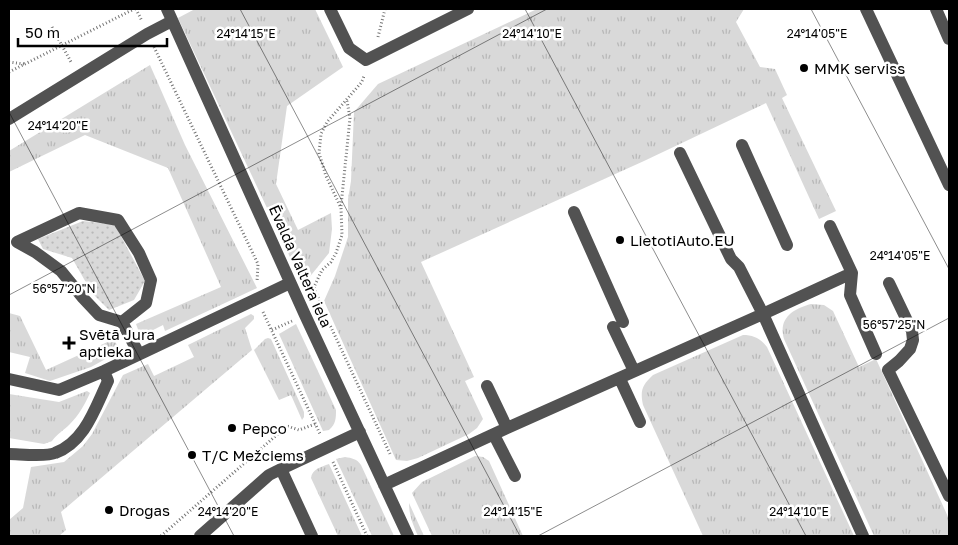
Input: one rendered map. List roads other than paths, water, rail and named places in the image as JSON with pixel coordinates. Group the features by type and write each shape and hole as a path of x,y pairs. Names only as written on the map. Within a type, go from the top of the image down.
{"street":[{"name":"Ēvalda Valtera iela","path":"167,9 290,283 408,536"},
{"path":"330,9 349,48 366,60 468,9"},
{"path":"866,9 949,185"},
{"path":"936,9 949,39"},
{"path":"9,119 172,21"},
{"path":"742,145 787,246"},
{"path":"680,153 731,259 739,267 763,314 863,536"},
{"path":"574,212 618,324 634,371"},
{"path":"122,322 146,303 151,280 139,253 118,220 80,213 17,242 61,271 99,315 122,322 139,354"},
{"path":"830,226 852,273 850,295 876,354"},
{"path":"384,485 852,273"},
{"path":"9,379 59,390 104,371 290,283"},
{"path":"890,283 912,331 912,340 910,349 888,370 949,496"},
{"path":"9,454 54,454 76,441 89,421 108,381 104,371"},
{"path":"620,379 640,422"},
{"path":"487,386 507,428"},
{"path":"200,536 269,475 360,432"},
{"path":"494,435 515,476"},
{"path":"280,469 312,536"}],"place":[{"name":"MMK serviss","path":"804,68"},
{"name":"LietotiAuto.EU","path":"620,240"},
{"name":"Svētā Jura aptieka","path":"69,343"},
{"name":"Pepco","path":"232,428"},
{"name":"T/C Mežciems","path":"192,455"},
{"name":"Drogas","path":"109,510"}]}
